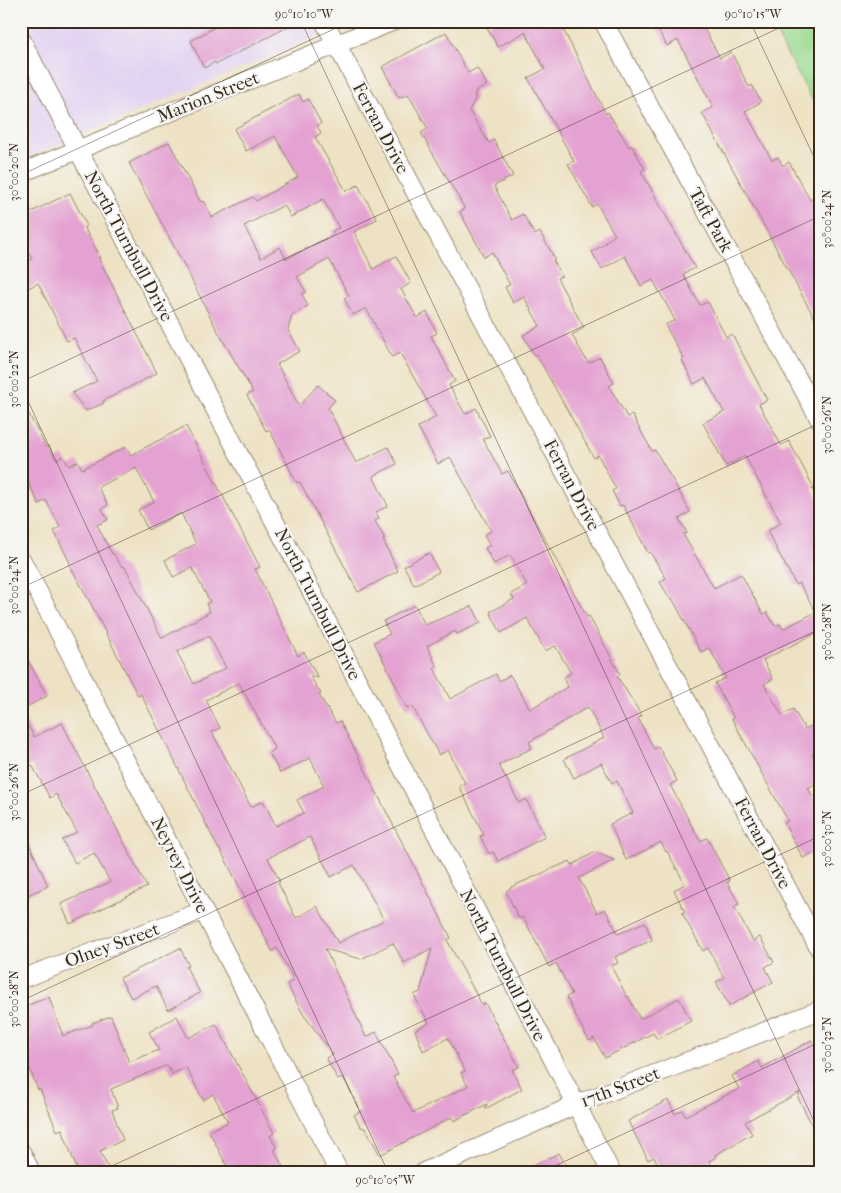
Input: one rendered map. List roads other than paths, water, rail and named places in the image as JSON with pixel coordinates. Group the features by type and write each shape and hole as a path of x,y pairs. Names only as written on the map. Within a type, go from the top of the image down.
{"street":[{"name":"Ferran Drive","path":"324,21 820,950"},
{"name":"Marion Street","path":"21,173 394,21"},
{"name":"Taft Park","path":"603,21 820,420"},
{"name":"North Turnbull Drive","path":"21,39 292,553 611,1172"},
{"name":"Neyrey Drive","path":"21,559 339,1172"},
{"name":"Olney Street","path":"21,979 203,911"},
{"name":"17th Street","path":"424,1172 575,1105 820,1010"},
{"path":"21,1152 31,1172"}]}
